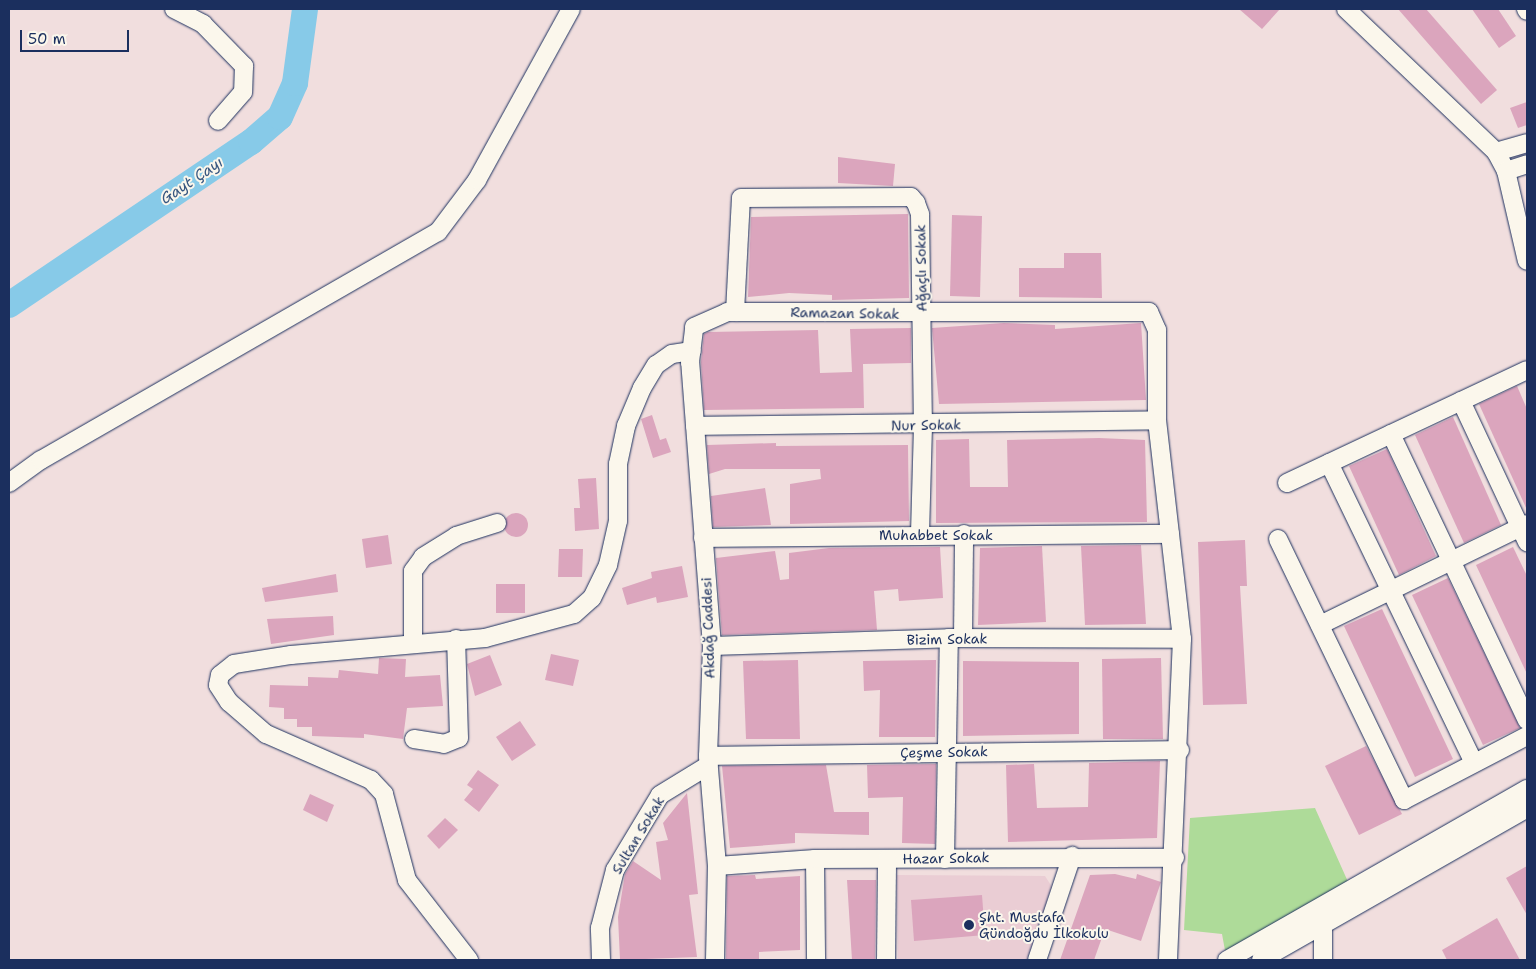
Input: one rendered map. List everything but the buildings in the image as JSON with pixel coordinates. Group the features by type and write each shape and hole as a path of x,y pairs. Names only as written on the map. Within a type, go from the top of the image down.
{"street":[{"path":"174,9 204,16 240,60 247,75 243,92 218,121"},
{"path":"9,483 41,460 438,232 477,180 571,9"},
{"path":"1346,9 1416,72 1496,152 1506,170 1527,261"},
{"path":"1496,152 1527,143"},
{"path":"1506,170 1527,164"},
{"name":"Ağaçlı Sokak","path":"735,312 741,198 911,197 920,214 923,426 920,534"},
{"name":"Ramazan Sokak","path":"694,327 735,312 922,314 1149,312 1157,330 1157,420"},
{"name":"Akdağ Caddesi","path":"694,327 692,351 695,426 712,646 709,760 717,866 715,960"},
{"path":"469,960 407,880 384,794 371,780 266,734 229,702 218,684 220,675 234,664 413,642 456,640 553,623 574,614 592,598 608,565 618,521 618,464 629,418 656,365 672,354 692,351"},
{"path":"1287,483 1527,370"},
{"path":"1320,625 1451,560 1525,531 1461,401"},
{"path":"1157,420 1182,639 1180,750 1168,960"},
{"name":"Nur Sokak","path":"695,426 923,426 1157,420"},
{"path":"1391,434 1527,720"},
{"path":"1330,463 1474,763"},
{"path":"413,642 413,572 423,557 456,536 497,524"},
{"name":"Muhabbet Sokak","path":"703,538 920,534 1170,534"},
{"path":"945,859 947,751 964,534"},
{"path":"1278,539 1404,800 1527,736"},
{"name":"Bizim Sokak","path":"712,646 956,638 1182,639"},
{"path":"414,738 444,744 459,738 456,640"},
{"name":"Çeşme Sokak","path":"709,760 947,751 1180,750"},
{"name":"Sultan Sokak","path":"601,960 602,918 615,870 660,795 709,760"},
{"path":"1261,960 1323,914 1527,789"},
{"path":"1227,960 1323,914 1527,808"},
{"path":"1037,960 1072,856"},
{"name":"Hazar Sokak","path":"717,866 815,859 945,859 1072,856 1175,858"},
{"path":"815,859 816,960"},
{"path":"886,960 887,859"},
{"path":"1323,914 1323,960"},
{"path":"1317,960 1324,942"}],"shaded area":[{"name":"Şht. Mustafa Gündoğdu İlkokulu","path":"897,875 1045,876 1054,890 1028,960 898,960"}],"green space":[{"path":"1315,808 1349,884 1226,956 1222,934 1184,930 1190,818"}],"waterway":[{"name":"Gayt Çayı","path":"9,305 251,142 280,117 295,83 305,9"}],"place":[{"name":"Şht. Mustafa Gündoğdu İlkokulu","path":"969,925"}]}
